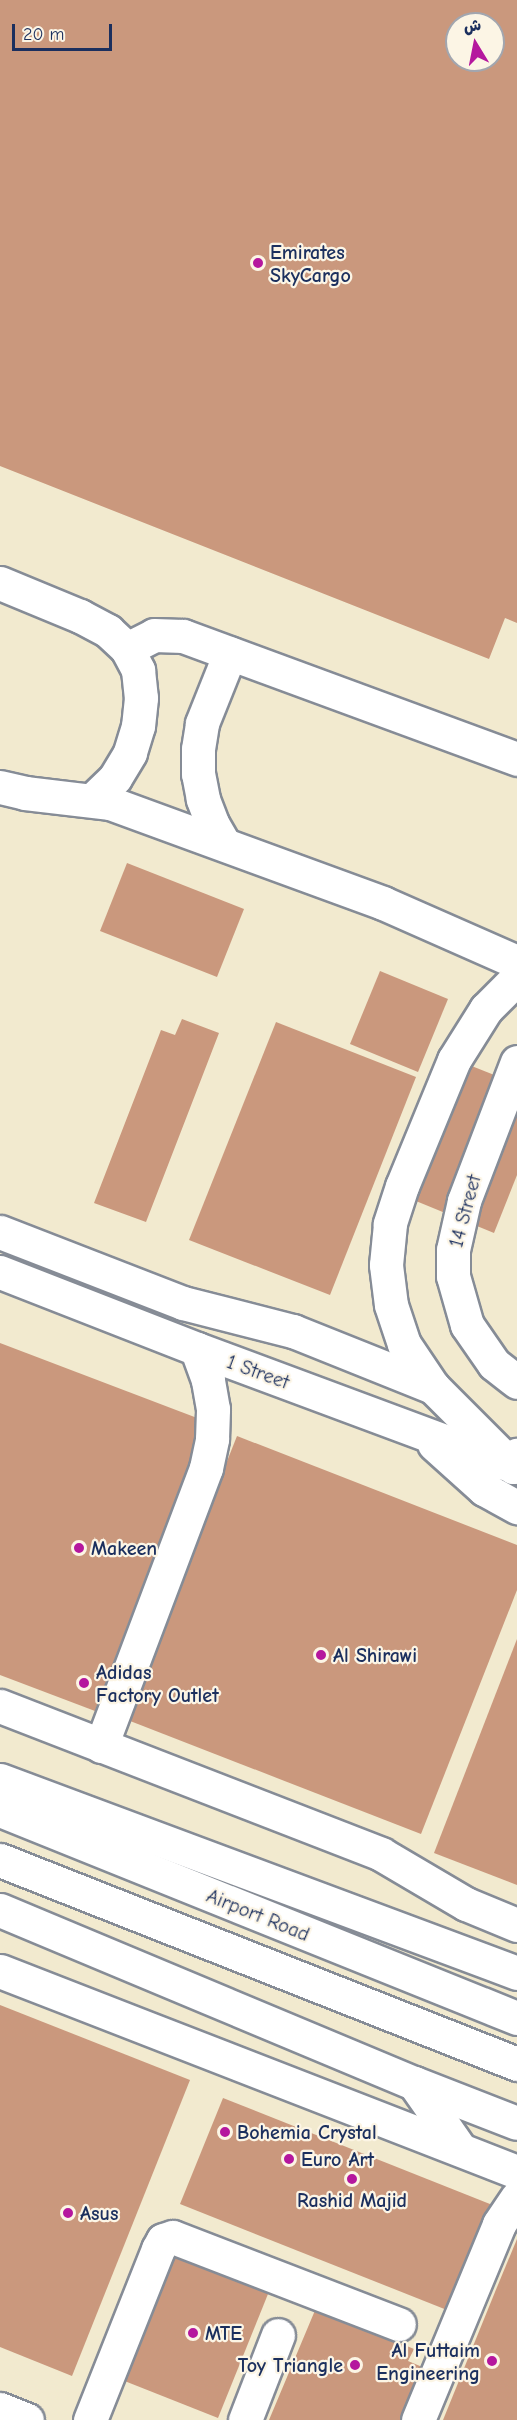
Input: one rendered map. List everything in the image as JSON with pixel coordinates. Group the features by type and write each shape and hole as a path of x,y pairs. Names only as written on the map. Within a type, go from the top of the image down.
{"main road":[{"path":"0,583 80,616 108,631 127,649 138,670 141,698 138,726 130,753 115,778 93,799"},
{"path":"127,649 154,635 183,636 517,759"},
{"path":"224,844 212,823 203,799 198,774 198,748 202,723 230,653"},
{"path":"1,786 47,796 93,799 110,803 383,903 517,962"},
{"path":"516,1463 432,1387 404,1344 391,1305 386,1265 390,1224 402,1186 454,1060 486,1009 517,978"},
{"name":"14 Street","path":"517,1062 464,1201 457,1226 453,1259 458,1301 467,1325 494,1364 517,1382"},
{"path":"6,1275 14,1237 183,1303 293,1331 432,1387"},
{"name":"1 Street","path":"6,1275 422,1433 516,1463"},
{"path":"101,1746 206,1468 212,1438 213,1409 208,1380 197,1349"},
{"path":"422,1433 484,1489 517,1507"},
{"path":"0,1706 381,1854 466,1905 517,1925"},
{"path":"0,1780 517,1974"},
{"name":"Airport Road","path":"0,1810 517,2018"},
{"path":"0,1860 517,2064"},
{"path":"0,1910 414,2083 517,2123"},
{"path":"0,1971 517,2172"},
{"path":"414,2083 460,2149"},
{"path":"418,2420 499,2224 517,2197"},
{"path":"90,2420 158,2248 164,2240 173,2237 399,2324"},
{"path":"245,2420 278,2335"},
{"path":"0,2409 27,2420"}],"building":[{"name":"Emirates SkyCargo","path":"0,0 517,0 517,623 505,618 489,659 0,466"},
{"path":"127,863 244,909 217,977 100,931"},
{"path":"380,971 448,999 418,1072 350,1044"},
{"path":"182,1019 219,1033 146,1222 94,1203 161,1030 175,1035"},
{"path":"276,1022 416,1077 330,1295 189,1240"},
{"path":"449,1057 517,1084 517,1175 494,1233 394,1192"},
{"name":"Makeen","path":"0,1343 205,1421 95,1711 0,1675"},
{"name":"Al Shirawi","path":"237,1436 517,1545 517,1590 421,1834 125,1719"},
{"path":"517,1639 517,1885 434,1853"},
{"name":"Asus","path":"0,2005 190,2080 72,2376 0,2347"},
{"path":"223,2098 500,2208 457,2314 180,2204"},
{"name":"Al Futtaim Engineering","path":"517,2239 517,2420 443,2420 495,2292"},
{"name":"MTE","path":"169,2249 270,2289 218,2418 117,2378"},
{"name":"Toy Triangle","path":"316,2308 414,2349 408,2361 427,2369 406,2420 269,2420"}],"place":[{"name":"Emirates SkyCargo","path":"258,263"},
{"name":"Makeen","path":"79,1548"},
{"name":"Al Shirawi","path":"321,1655"},
{"name":"Adidas Factory Outlet","path":"84,1683"},
{"name":"Bohemia Crystal","path":"225,2132"},
{"name":"Euro Art","path":"289,2159"},
{"name":"Rashid Majid","path":"352,2179"},
{"name":"Asus","path":"68,2213"},
{"name":"MTE","path":"193,2333"},
{"name":"Al Futtaim Engineering","path":"492,2361"},
{"name":"Toy Triangle","path":"355,2365"}]}
